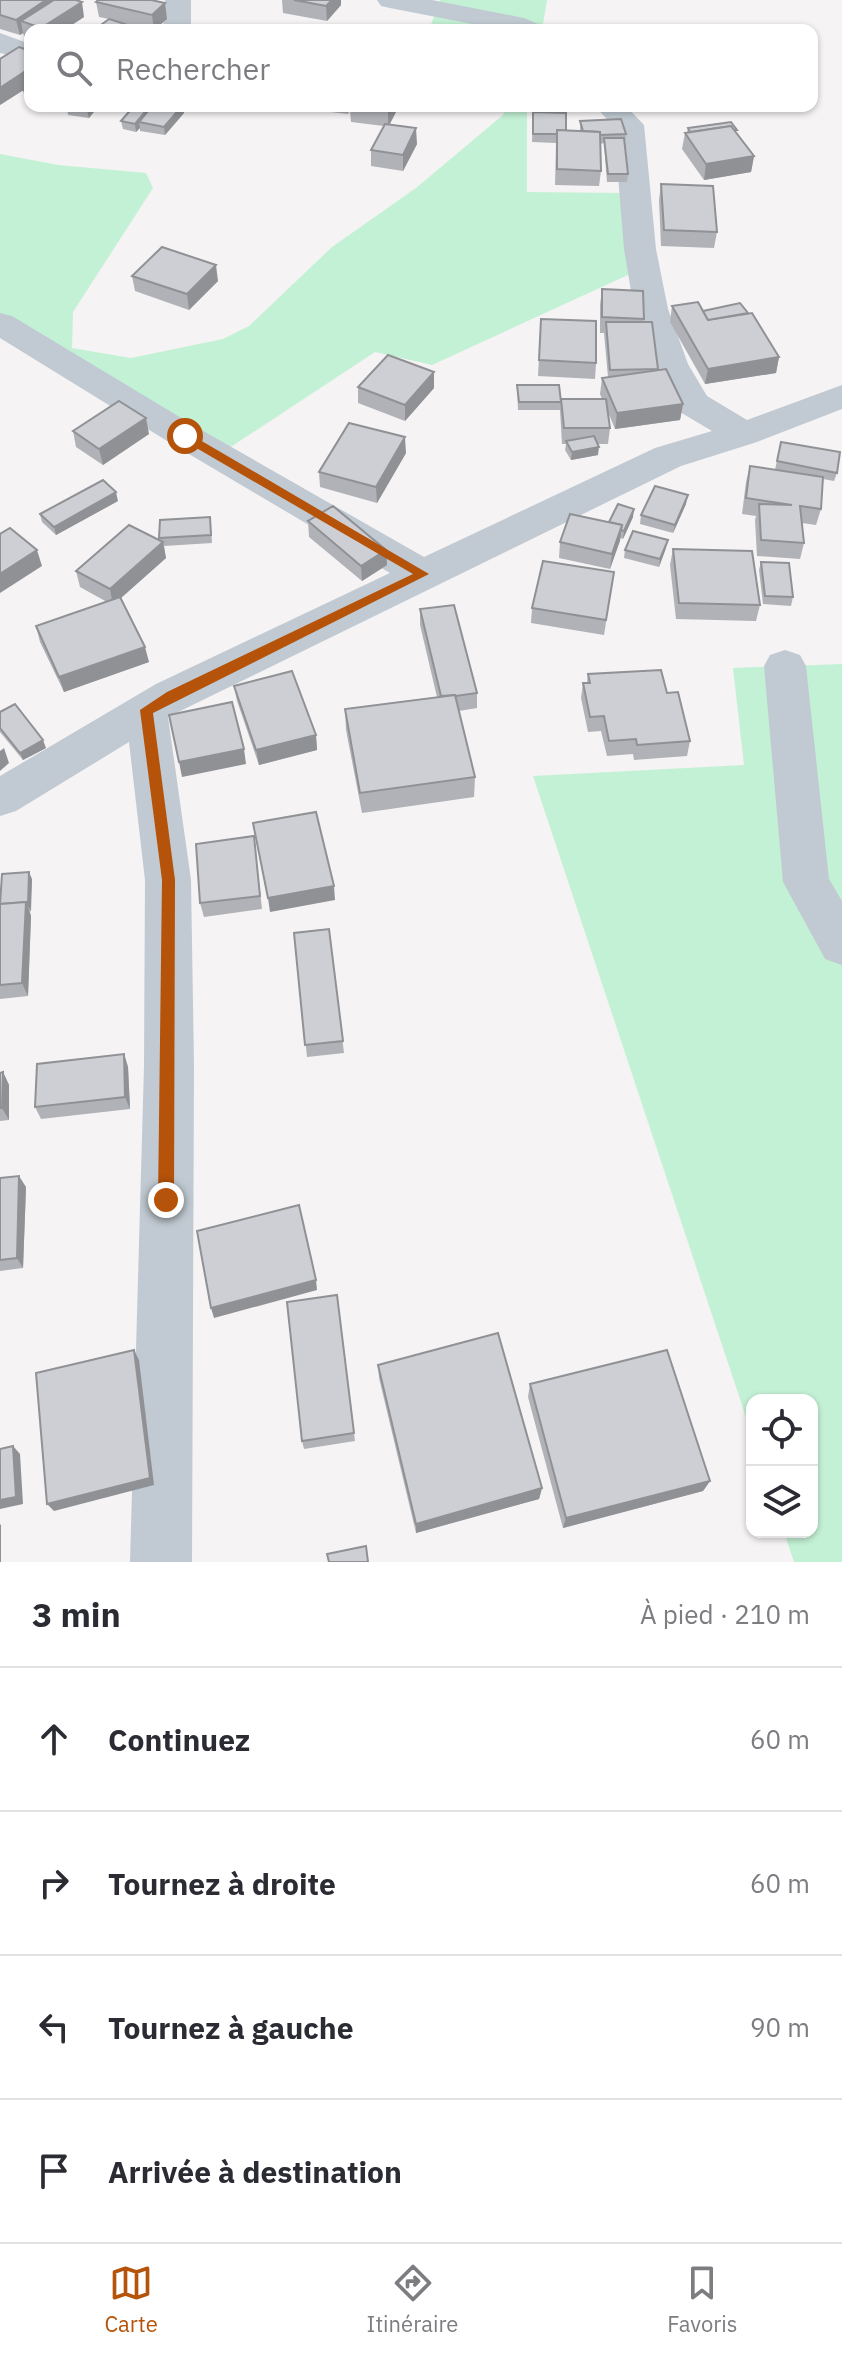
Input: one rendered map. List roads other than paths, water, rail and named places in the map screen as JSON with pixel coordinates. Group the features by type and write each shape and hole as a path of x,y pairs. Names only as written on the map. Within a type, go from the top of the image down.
{"street":[{"path":"177,24 178,0"},
{"path":"390,0 514,24"},
{"path":"0,41 24,51"},
{"path":"616,112 629,125 640,249 651,309 671,364 693,404 744,434"},
{"path":"0,323 185,436 423,574"},
{"path":"0,798 171,695 668,457 744,434 842,396"},
{"path":"785,666 824,877 842,944"},
{"path":"146,710 168,880 169,1066 161,1562"}]}
